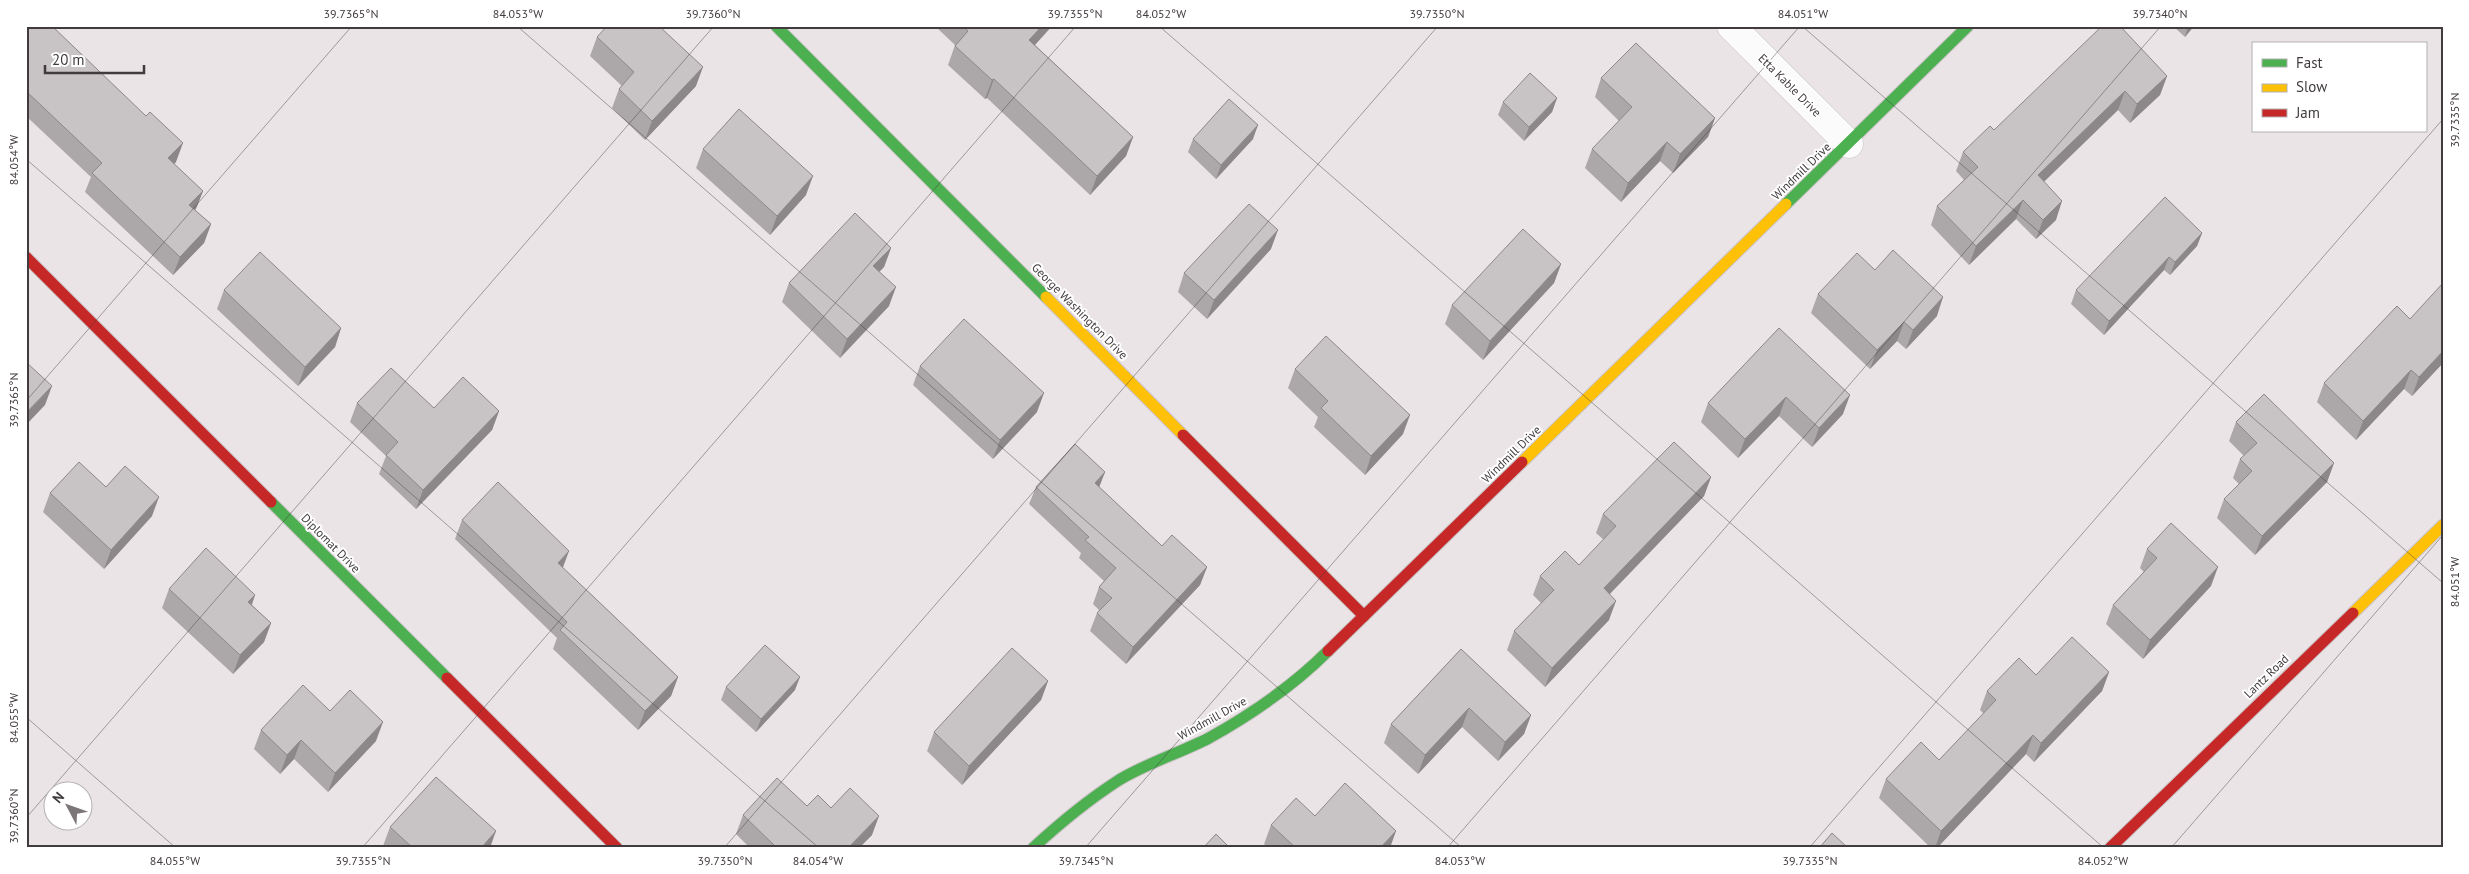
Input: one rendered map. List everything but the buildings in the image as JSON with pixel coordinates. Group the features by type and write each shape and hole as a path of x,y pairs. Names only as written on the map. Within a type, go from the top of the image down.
{"street":[{"name":"George Washington Drive","path":"776,26 1364,616"},
{"name":"Etta Kable Drive","path":"1731,26 1849,144"},
{"name":"Windmill Drive","path":"1033,848 1070,814 1122,779 1208,738 1259,708 1307,672 1968,26"},
{"name":"Diplomat Drive","path":"26,257 617,848"},
{"name":"Lantz Road","path":"2110,848 2443,525"}],"traffic: fast":[{"path":"776,26 1046,297"},
{"path":"1786,204 1968,26"},
{"path":"271,502 447,678"},
{"path":"1033,848 1074,812 1119,780 1141,768 1209,738 1272,699 1328,651"}],"traffic: slow":[{"path":"1522,462 1786,204"},
{"path":"1046,297 1183,435"},
{"path":"2353,613 2443,525"}],"traffic: jam":[{"path":"26,257 271,502"},
{"path":"1183,435 1364,616"},
{"path":"1328,651 1522,462"},
{"path":"2110,848 2353,613"},
{"path":"447,678 617,848"}]}
